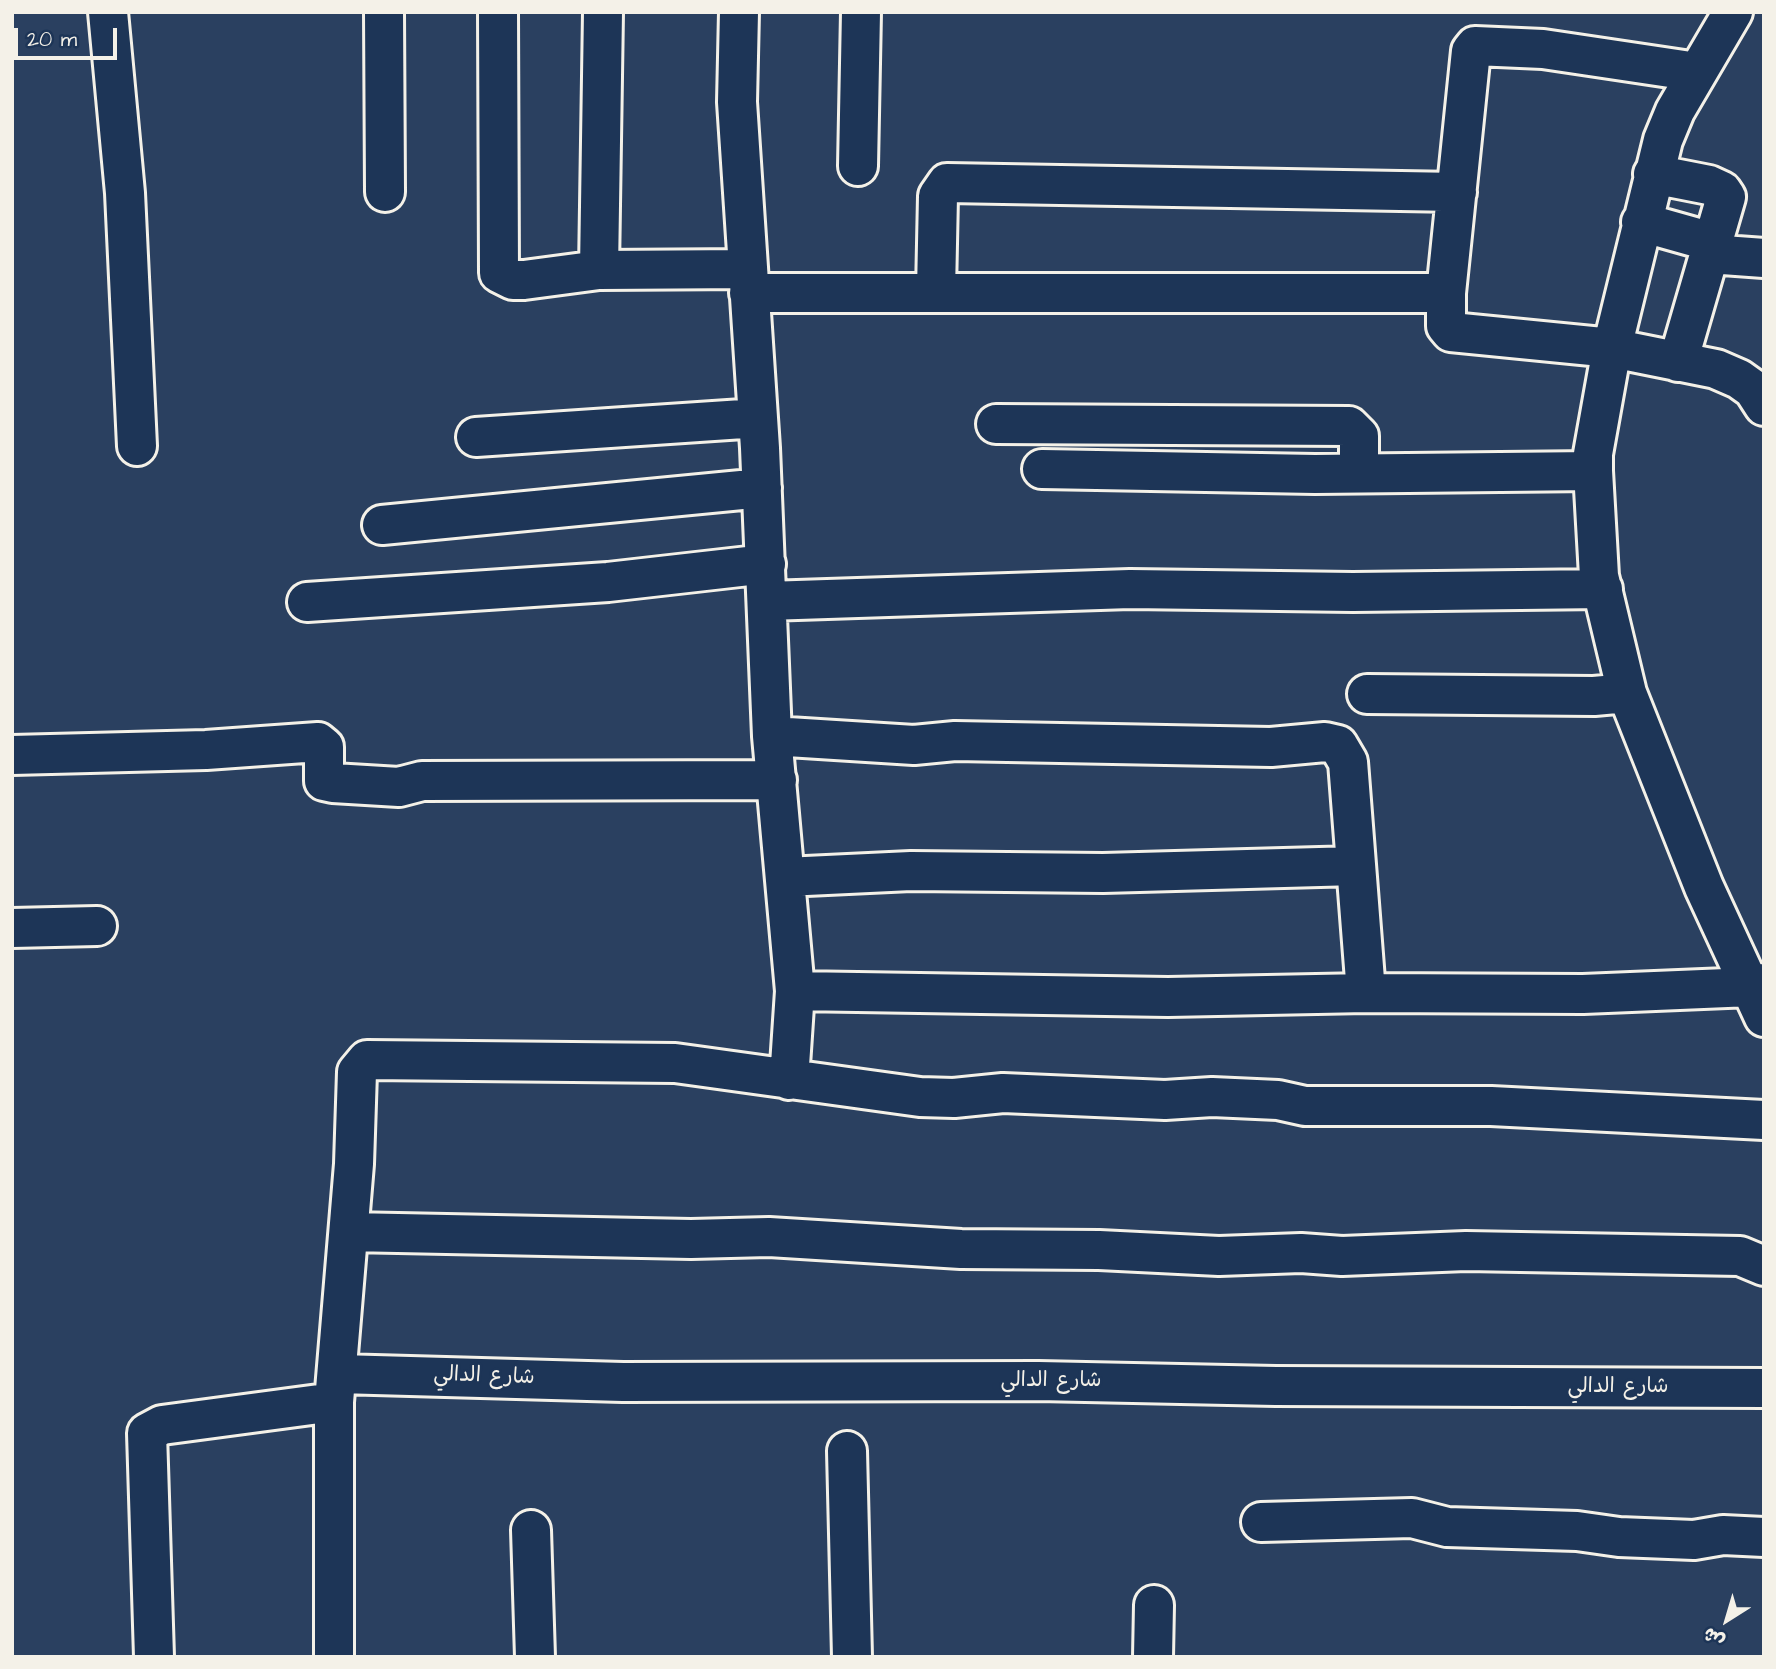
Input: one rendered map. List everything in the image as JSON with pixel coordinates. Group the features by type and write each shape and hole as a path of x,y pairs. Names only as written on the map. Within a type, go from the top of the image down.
{"street":[{"path":"108,12 125,193 136,446"},
{"path":"384,12 385,192"},
{"path":"498,12 499,273 513,280 599,270 936,291 1446,293"},
{"path":"599,270 603,12"},
{"path":"739,12 737,103 762,488 772,736 794,991 789,1080"},
{"path":"858,166 860,12"},
{"path":"794,991 1168,997 1366,993 1760,996 1704,887 1627,693 1603,589 1595,532 1593,471 1593,454 1612,348 1653,174 1675,111 1733,12"},
{"path":"1697,72 1544,49 1475,46 1471,51 1446,293 1446,326 1451,332 1612,348 1716,369 1739,379 1753,389 1764,406"},
{"path":"1653,174 1709,185 1722,191 1726,197 1678,362"},
{"path":"936,291 938,196 947,183 1457,192"},
{"path":"1641,222 1710,248 1764,258"},
{"path":"476,437 758,418"},
{"path":"996,424 1349,426 1359,436 1359,473"},
{"path":"1042,469 1359,473 1593,471"},
{"path":"382,525 762,488"},
{"path":"307,602 608,582 1366,592 1603,589"},
{"path":"1367,694 1594,696 1627,693"},
{"path":"772,736 914,745 965,741 1271,747 1325,741 1338,745 1348,762 1366,993"},
{"path":"12,755 206,750 318,742 324,747 324,781 333,783 399,787 422,781 776,780"},
{"path":"785,877 911,871 1103,873 1356,866"},
{"path":"12,928 97,926"},
{"path":"334,1657 336,1388 349,1232 357,1072 368,1060 675,1063 920,1097 1003,1093 1165,1100 1212,1097 1278,1100 1305,1106 1491,1107 1764,1120"},
{"path":"349,1232 691,1239 769,1237 961,1249 1100,1250 1219,1256 1342,1256 1394,1251 1740,1256 1764,1266"},
{"name":"شارع الدالي","path":"154,1657 147,1433 162,1425 336,1388 623,1382 1038,1381 1276,1386 1764,1388"},
{"path":"847,1451 852,1657"},
{"path":"1261,1522 1412,1518 1447,1527 1577,1531 1619,1537 1694,1541 1723,1535 1764,1537"},
{"path":"531,1530 535,1657"},
{"path":"1153,1657 1154,1605"}]}
